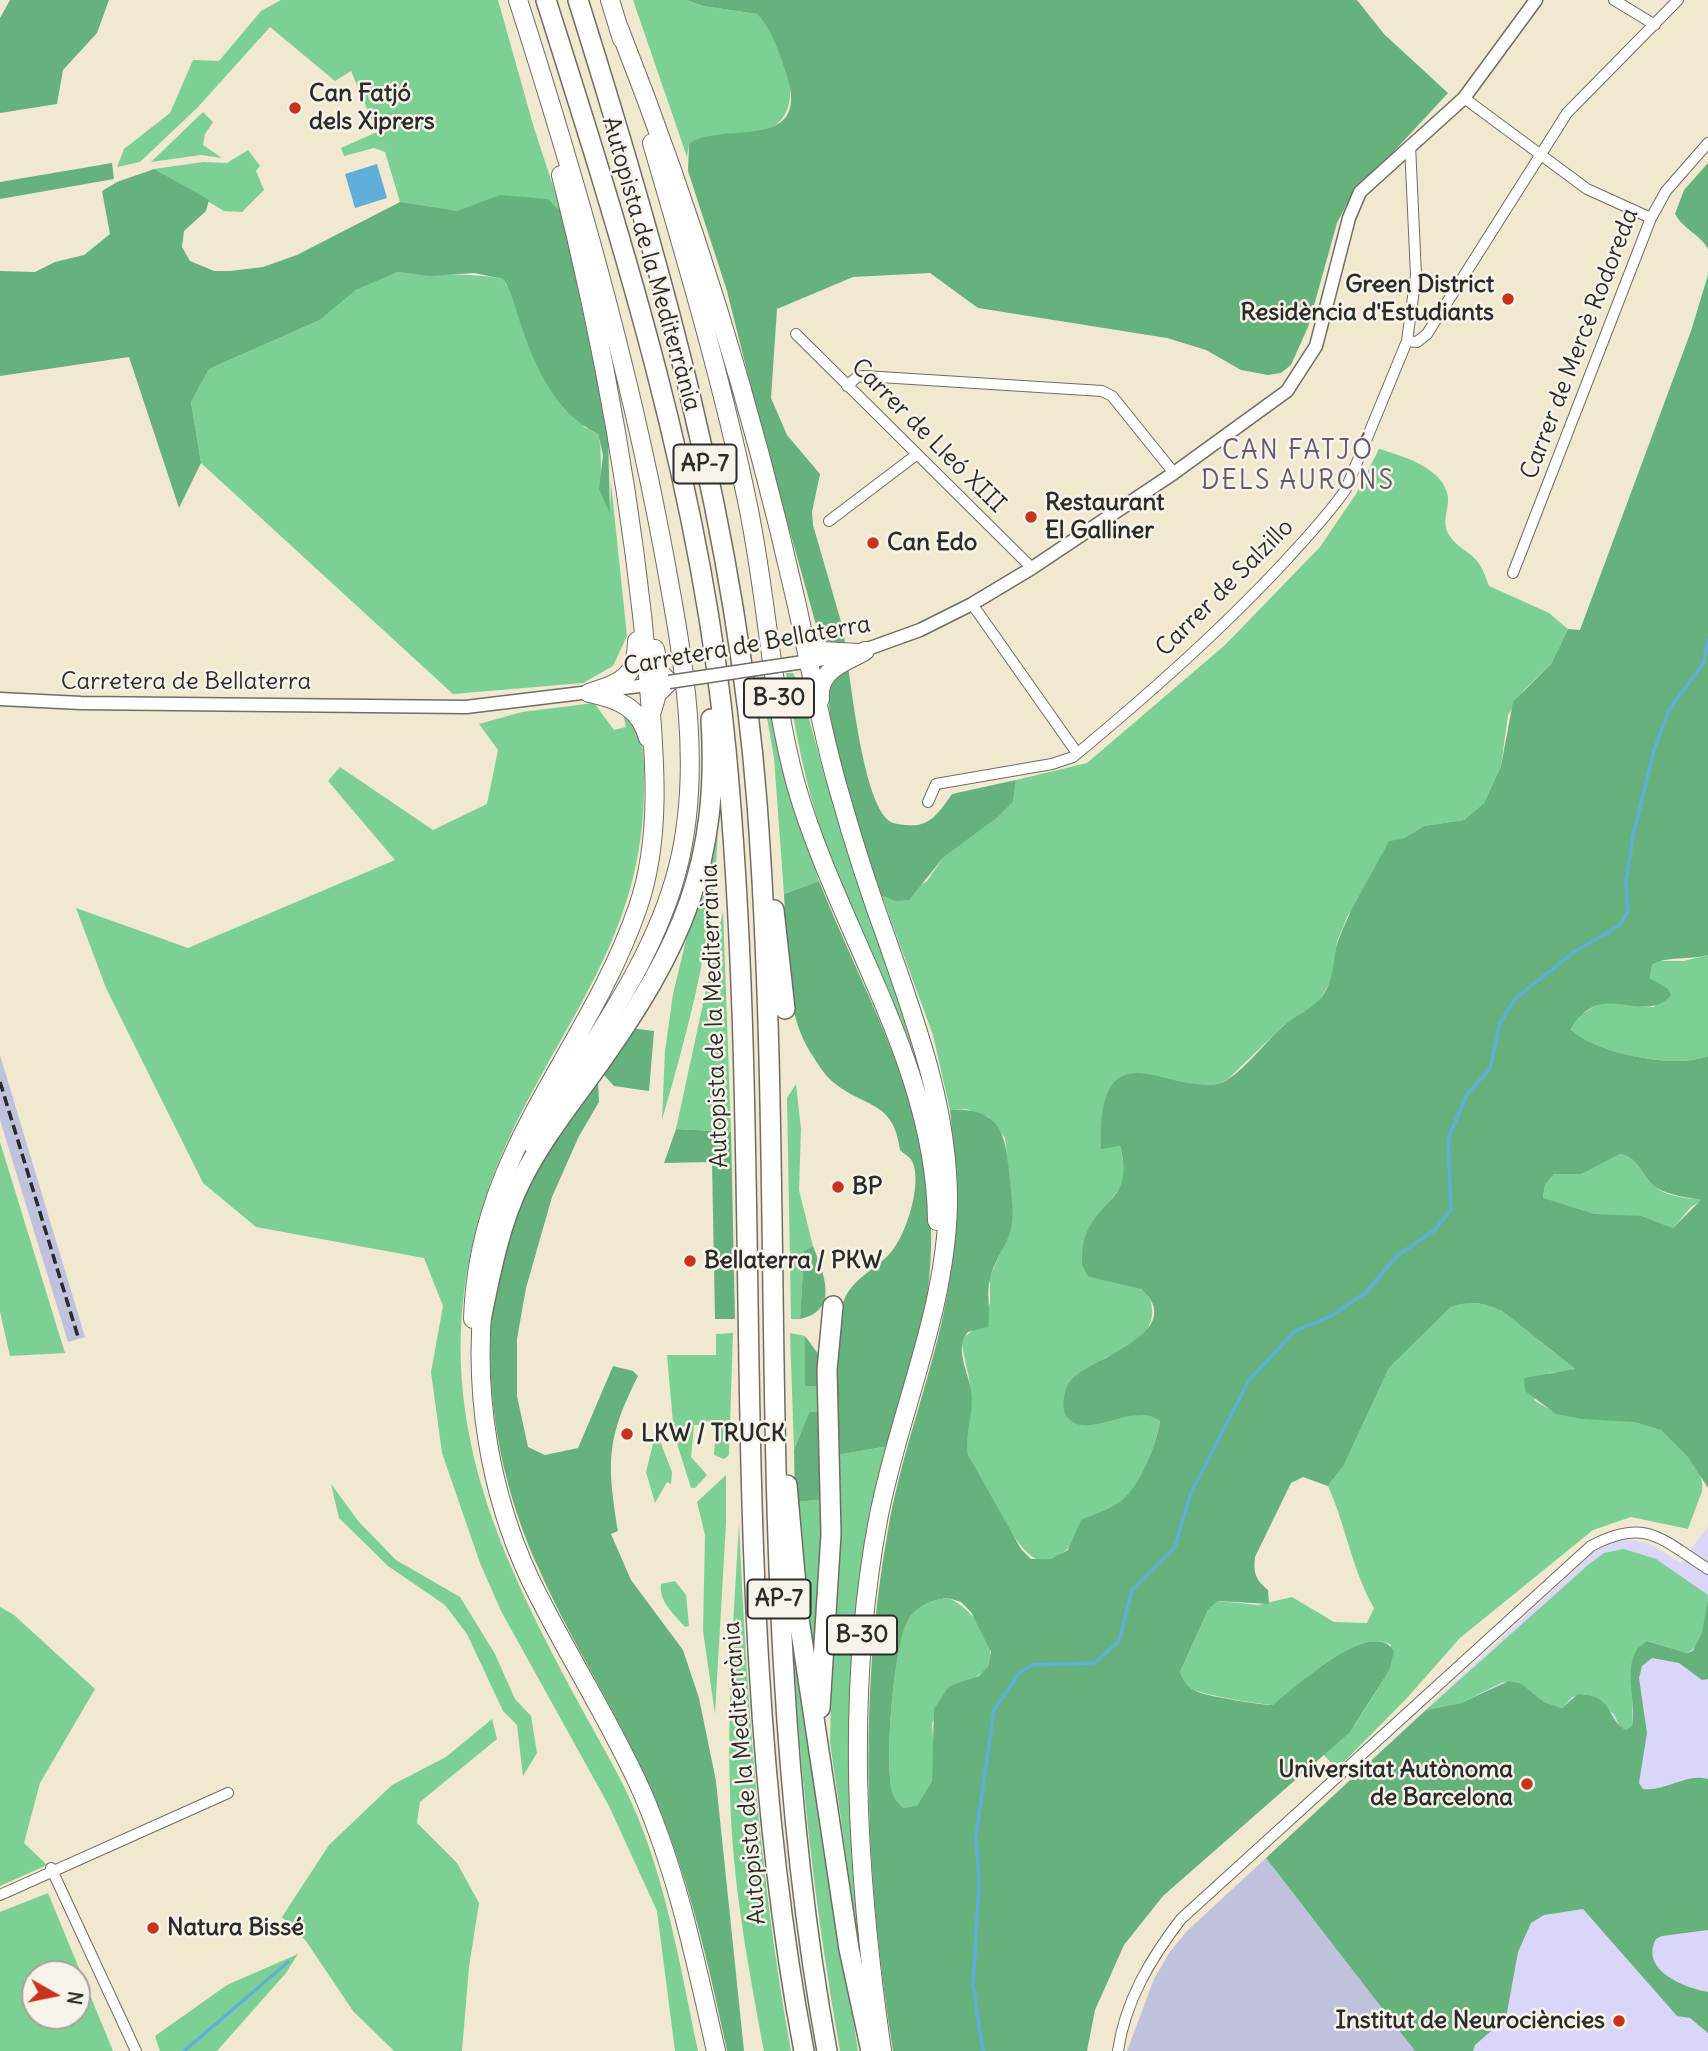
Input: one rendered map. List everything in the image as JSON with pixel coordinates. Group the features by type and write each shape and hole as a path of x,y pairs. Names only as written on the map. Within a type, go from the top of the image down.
{"highway":[{"path":"482,1392 482,1315 490,1245 500,1212 535,1139 648,948 677,869 689,797 688,729 681,662 653,499 612,314 518,0"},
{"name":"Autopista de la Mediterrània","path":"546,0 670,416 704,583 727,753 743,1054 752,1513 758,1669 771,1827 804,2051"},
{"name":"Autopista de la Mediterrània","path":"578,0 627,161 700,440 735,620 757,801 772,1169 776,1533 783,1688 799,1872 827,2051"},
{"name":"B-30","path":"610,0 693,284 747,497 779,704 795,781 826,872 892,1024 924,1122 935,1186 937,1239 934,1289 920,1360 879,1514 864,1601 860,1660 862,1856 871,1972 882,2051"},
{"path":"619,28 662,136 713,286 800,625 811,644 822,651 862,652"},
{"path":"543,77 560,171 615,411 632,522 651,718 651,846 638,909 607,979 523,1131 485,1229 476,1275 473,1324 494,1468 514,1539 544,1607 624,1755 654,1822 679,1893 716,2049"},
{"path":"482,1315 498,1244 520,1184 550,1134 658,975 692,902 704,857 712,799 710,711 680,509 670,416"},
{"path":"632,522 645,574 658,667 662,677 670,682 657,694 651,718"},
{"path":"589,693 625,679 633,669 637,650 639,575"},
{"path":"800,625 799,663 802,680 827,751 867,883 920,1034 943,1137 948,1198 945,1256 920,1360"},
{"path":"827,751 820,691 822,680 833,668 862,652"},
{"path":"589,693 616,699 634,711 646,729 652,762"},
{"path":"757,801 779,943 785,1009"},
{"path":"772,1169 782,1264 792,1546 799,1619 849,1949 871,2051"},
{"path":"825,1786 820,1716 831,1534 827,1370 832,1306"}],"street":[{"name":"Carretera de Bellaterra","path":"0,699 81,703 466,707 589,693 799,663 862,652 920,630 972,604 1032,568 1174,473 1287,391 1317,346 1349,218 1360,192 1464,98 1536,0"},
{"path":"1614,0 1656,25"},
{"path":"1407,341 1417,342 1427,334 1567,113 1678,0"},
{"path":"1464,98 1587,189 1651,218"},
{"name":"Carrer de Mercè Rodoreda","path":"1513,573 1651,218 1666,191 1708,143"},
{"name":"Carrer de Salzillo","path":"928,802 936,784 1052,764 1077,753 1172,672 1258,591 1334,507 1346,489 1407,341 1416,275 1410,145"},
{"name":"Carrer de Lleó XIII","path":"796,334 1032,568"},
{"path":"847,386 857,377 864,376 1102,390 1112,396 1174,473"},
{"path":"829,521 916,454"},
{"path":"972,604 1077,753"},
{"path":"1118,2051 1128,2010 1142,1977 1181,1919 1591,1546 1616,1532 1635,1531 1656,1536 1708,1569"},
{"path":"0,1895 52,1869 228,1793"},
{"path":"52,1869 136,2051"}],"shaded area":[{"path":"0,1055 85,1337 68,1342 0,1120"},
{"name":"Universitat Autònoma de Barcelona","path":"1708,1526 1708,2051 1415,2051 1266,1858 1594,1552 1617,1541 1635,1540 1650,1544 1681,1563"},
{"path":"1266,1858 1415,2051 1127,2051 1154,1979 1169,1953 1187,1931"}],"green space":[{"path":"10,0 109,0 97,33 63,70 57,104 0,113 0,18"},
{"path":"281,0 498,0 534,128 562,213 479,204 457,211 437,210 400,202 385,152 374,148 344,156 341,148 377,132 351,71 335,81 270,27 198,107 140,162 117,167 124,149 170,113 193,60 219,61 261,11"},
{"path":"633,0 686,0 703,6 757,14 775,39 788,73 788,106 782,119 763,131 714,135 689,144 687,157"},
{"path":"686,0 1357,0 1384,34 1448,93 1349,200 1337,223 1308,327 1291,365 1281,373 1268,375 1241,370 1206,350 1167,338 978,308 930,273 853,277 777,309 771,398 787,435 820,474 812,512 813,525 844,632 845,646 820,639 763,435 727,291 688,171 689,144 702,137 758,131 774,126 786,117 791,101 787,76 772,35 757,14 703,6"},
{"path":"203,112 213,122 205,134 203,145 222,158 201,155 151,162"},
{"path":"248,150 260,166 256,171 264,190 242,212 224,211 154,169 203,162 227,163"},
{"path":"112,163 114,179 0,199 0,182"},
{"path":"1708,163 1708,249 1675,214 1684,190"},
{"path":"154,169 209,200 206,211 184,231 182,247 190,261 214,271 263,267 297,255 400,202 457,211 500,195 548,199 562,213 608,432 610,514 599,489 603,455 598,434 570,414 549,388 533,357 512,296 503,279 474,273 430,276 398,272 356,290 320,320 209,369 191,402 201,463 179,508 129,357 0,376 0,271 35,272 55,262 84,255 110,234 102,191 117,182"},
{"path":"398,272 503,279 584,427 598,434 601,483 610,512 611,483 627,636 613,666 583,683 453,694 201,463 191,402 209,369 320,320 356,290"},
{"path":"1708,275 1708,955 1663,960 1652,965 1650,978 1668,989 1671,995 1662,1003 1651,1006 1594,1006 1578,1019 1571,1030 1598,1046 1637,1057 1677,1061 1708,1056 1708,1488 1688,1457 1661,1430 1635,1422 1582,1419 1556,1414 1525,1391 1524,1378 1575,1369 1502,1311 1476,1303 1451,1307 1389,1368 1344,1465 1328,1486 1303,1477 1291,1483 1255,1557 1255,1572 1268,1590 1269,1604 1218,1601 1208,1610 1180,1672 1187,1684 1198,1692 1273,1705 1333,1658 1369,1642 1383,1642 1394,1651 1389,1671 1350,1732 1163,1896 1124,1945 1095,2010 1087,2051 893,2051 876,1922 871,1856 869,1725 872,1660 878,1594 893,1504 935,1351 951,1271 955,1191 950,1110 968,1110 981,1114 991,1119 998,1128 1006,1150 1013,1207 1011,1230 990,1279 988,1327 968,1332 962,1345 972,1397 967,1438 968,1455 1021,1549 1031,1559 1051,1559 1068,1550 1081,1520 1112,1507 1128,1494 1146,1464 1160,1421 1137,1415 1086,1425 1067,1417 1064,1408 1064,1397 1071,1380 1133,1342 1154,1318 1153,1304 1141,1289 1088,1276 1082,1265 1083,1244 1087,1232 1116,1194 1123,1176 1120,1146 1101,1149 1102,1113 1109,1089 1116,1080 1139,1073 1208,1085 1220,1084 1234,1075 1281,1028 1316,1003 1325,992 1343,928 1389,841 1402,839 1424,826 1464,820 1484,803 1501,766 1513,702 1551,664 1568,629 1580,630 1691,331","holes":["1620,1154 1632,1159 1657,1188 1673,1195 1701,1200 1673,1228 1642,1216 1595,1214 1543,1198 1545,1185 1554,1174 1582,1174","948,1598 961,1602 971,1612 991,1652 988,1666 979,1676 949,1686 934,1709 932,1781 917,1806 903,1808 893,1795 889,1759 899,1651 910,1617 927,1603"]},
{"path":"1379,449 1421,465 1439,478 1448,497 1445,521 1449,535 1474,557 1489,586 1549,613 1568,629 1551,664 1523,691 1508,715 1501,766 1484,803 1464,820 1424,826 1402,839 1347,917 1337,942 1331,981 1317,1004 1284,1025 1228,1079 1216,1086 1178,1083 1137,1073 1106,1096 1101,1148 1120,1146 1125,1169 1124,1182 1095,1221 1094,1278 1141,1289 1151,1303 1152,1317 1140,1338 1103,1359 1092,1425 1136,1415 1153,1416 1160,1420 1148,1462 1132,1491 1103,1514 1066,1550 1044,1561 1025,1550 1013,1535 986,1493 970,1462 967,1447 971,1396 962,1343 964,1337 975,1329 990,1303 990,1276 1002,1250 1011,1195 1005,1138 989,1117 966,1109 950,1110 933,1035 882,896 895,901 927,881 943,858 998,817 1013,802 1016,780 1087,763 1225,645 1320,547 1356,494"},
{"path":"848,667 867,775 882,813 891,822 922,824 934,817 952,794 1016,780 1013,802 998,817 943,858 909,900 895,901 882,896 838,755 829,700 830,680"},
{"path":"786,673 793,673 801,689 825,778 894,974 925,1085 817,819 797,736"},
{"path":"768,676 788,787 819,881 784,894 774,758 760,677"},
{"path":"594,703 614,730 626,727 622,711 640,739 644,791 640,842 630,888 616,930 578,1010 511,1134 481,1212 464,1292 461,1348 464,1402 473,1454 506,1554 552,1652 621,1781 646,1837 672,1928 698,2051 675,2051 657,1911 609,1806 501,1611 480,1563 442,1453 431,1372 443,1306 424,1258 256,1227 203,1183 106,988 76,908 188,948 395,860 328,781 340,767 433,830 487,804 498,750 479,724 522,712"},
{"path":"714,824 718,824 716,862 707,937 682,1048 662,1120 665,1051 673,994"},
{"path":"819,881 902,1078 917,1128 927,1179 931,1233 928,1291 921,1330 889,1446 837,1455 834,1361 842,1306 856,1282 885,1259 897,1244 911,1208 915,1171 912,1161 900,1150 897,1134 884,1113 827,1076 810,1052 795,1016 786,955 784,894"},
{"path":"723,911 731,1132 676,1129"},
{"path":"1708,955 1708,1056 1677,1061 1637,1057 1599,1046 1571,1031 1580,1017 1598,1005 1615,1003 1654,1007 1662,986 1650,978 1652,965 1657,961 1684,961"},
{"path":"630,1028 654,1031 649,1091 614,1086 603,1074 598,1080 599,1102 579,1136 552,1197 526,1288 517,1339 517,1396 528,1447 545,1455 578,1448 613,1366 633,1371 638,1376 620,1417 612,1452 612,1487 618,1531 611,1534 631,1580 683,1650 699,1698 716,1781 744,2051 727,2051 704,1949 685,1882 675,1849 649,1785 551,1595 521,1524 497,1433 491,1385 490,1338 494,1291 503,1245 517,1200 527,1180"},
{"path":"796,1084 801,1129 799,1190 813,1246 804,1251 800,1319 791,1319 787,1098"},
{"path":"676,1129 731,1132 735,1319 715,1319 712,1162 664,1163"},
{"path":"0,1142 65,1353 10,1356 0,1312"},
{"path":"1620,1154 1631,1158 1658,1189 1676,1196 1703,1200 1691,1207 1673,1228 1642,1216 1602,1216 1543,1199 1545,1185 1554,1174 1582,1174"},
{"path":"813,1246 824,1279 825,1299 821,1308 800,1319 804,1251"},
{"path":"1464,1302 1490,1305 1502,1311 1576,1370 1549,1373 1534,1400 1567,1415 1632,1420 1661,1430 1694,1464 1701,1479 1702,1491 1688,1529 1631,1517 1593,1530 1460,1638 1407,1698 1337,1769 1322,1753 1355,1725 1389,1671 1391,1645 1378,1641 1347,1650 1313,1672 1274,1705 1193,1689 1180,1672 1208,1610 1218,1601 1258,1605 1292,1597 1334,1622 1367,1623 1374,1608 1360,1579 1328,1486 1344,1465 1389,1368 1451,1307"},
{"path":"733,1333 729,1455 724,1459 714,1455 716,1422 704,1421 703,1425 694,1425 691,1457 707,1475 695,1488 691,1488 674,1434 667,1355 716,1355 716,1334"},
{"path":"790,1333 805,1336 805,1386 823,1387 824,1411 809,1412 794,1450"},
{"path":"805,1336 819,1355 823,1387 805,1386"},
{"path":"824,1411 827,1499 795,1502 794,1450 809,1412"},
{"path":"654,1440 660,1441 672,1472 671,1484 667,1482 655,1503 646,1472"},
{"path":"889,1446 863,1570 864,1962 861,1962 830,1742 837,1455"},
{"path":"726,1475 726,1523 715,1714 703,1631 705,1535 697,1502"},
{"path":"331,1484 359,1522 396,1560 460,1597 495,1654 515,1699 531,1716 537,1753 523,1776 517,1725 503,1711 467,1634 445,1605 388,1566 339,1518"},
{"path":"827,1499 815,1666 795,1502"},
{"path":"739,1523 756,1788 770,1919 791,2051 764,2051 737,1890 731,1826 729,1726"},
{"path":"1624,1549 1656,1559 1708,1595 1704,1628 1693,1649 1687,1653 1648,1641 1633,1690 1632,1726 1626,1730 1620,1727 1614,1714 1585,1694 1572,1697 1562,1708 1544,1702 1522,1684 1503,1682 1461,1703 1426,1710 1588,1565 1604,1553"},
{"path":"675,1581 686,1595 689,1626 685,1627 662,1596 661,1584"},
{"path":"948,1598 964,1608 980,1626 990,1647 990,1657 987,1667 980,1674 949,1686 932,1723 932,1781 917,1807 903,1808 893,1796 889,1759 899,1651 910,1617 927,1603"},
{"name":"Universitat Autònoma de Barcelona","path":"1708,1598 1708,1679 1702,1680 1679,1663 1652,1658 1642,1666 1639,1678 1647,1733 1639,1783 1643,1789 1651,1789 1691,1778 1708,1779 1708,1930 1662,1936 1656,1939 1652,1950 1654,1960 1667,1976 1708,1992 1708,2033 1690,2018 1677,2016 1583,1909 1544,1915 1531,1923 1518,1952 1506,2018 1475,2045 1473,2051 1415,2051 1266,1858 1426,1710 1461,1703 1509,1681 1522,1684 1544,1702 1562,1708 1578,1694 1590,1695 1604,1703 1615,1720 1626,1730 1632,1726 1631,1667 1637,1649 1647,1641 1687,1653 1693,1651 1702,1633"},
{"path":"791,1604 858,2051 840,2051 822,1940 802,1772"},
{"path":"0,1607 14,1615 95,1689 40,1783 24,1843 47,1865 0,1886"},
{"path":"492,1719 497,1739 420,1802 417,1823 457,1863 479,1903 469,1967 462,2051 394,2051 353,2011 306,1941 282,1917 329,1845 392,1785 446,1757"},
{"path":"48,1893 76,1960 21,1960 21,2030 91,2030 91,1998 113,2051 0,2051 0,1912"},
{"path":"298,1954 286,1973 217,2051 160,2051 155,2036 227,1985"}],"water":[{"path":"377,164 387,198 355,208 345,174"}],"waterway":[{"path":"983,2051 973,1985 979,1884 976,1836 994,1710 1020,1672 1032,1665 1095,1663 1119,1641 1132,1590 1175,1547 1190,1495 1249,1380 1295,1331 1331,1316 1365,1293 1398,1255 1435,1230 1451,1210 1448,1139 1467,1094 1490,1069 1500,1023 1515,999 1574,952 1620,925 1628,911 1626,882 1633,836 1654,750 1669,710 1703,664 1708,640"},
{"path":"184,2051 288,1962"}],"railway":[{"path":"0,1082 79,1340"}],"place":[{"name":"Can Fatjó dels Xiprers","path":"295,108"},
{"name":"Green District Residència d'Estudiants","path":"1508,299"},
{"name":"Restaurant El Galliner","path":"1031,517"},
{"name":"Can Edo","path":"873,543"},
{"name":"BP","path":"838,1187"},
{"name":"Bellaterra / PKW","path":"690,1261"},
{"name":"LKW / TRUCK","path":"627,1434"},
{"name":"Universitat Autònoma de Barcelona","path":"1527,1784"},
{"name":"Natura Bissé","path":"153,1928"},
{"name":"Institut de Neurociències","path":"1619,2021"}],"district":[{"name":"CAN FATJÓ DELS AURONS","path":"1298,467"}]}
